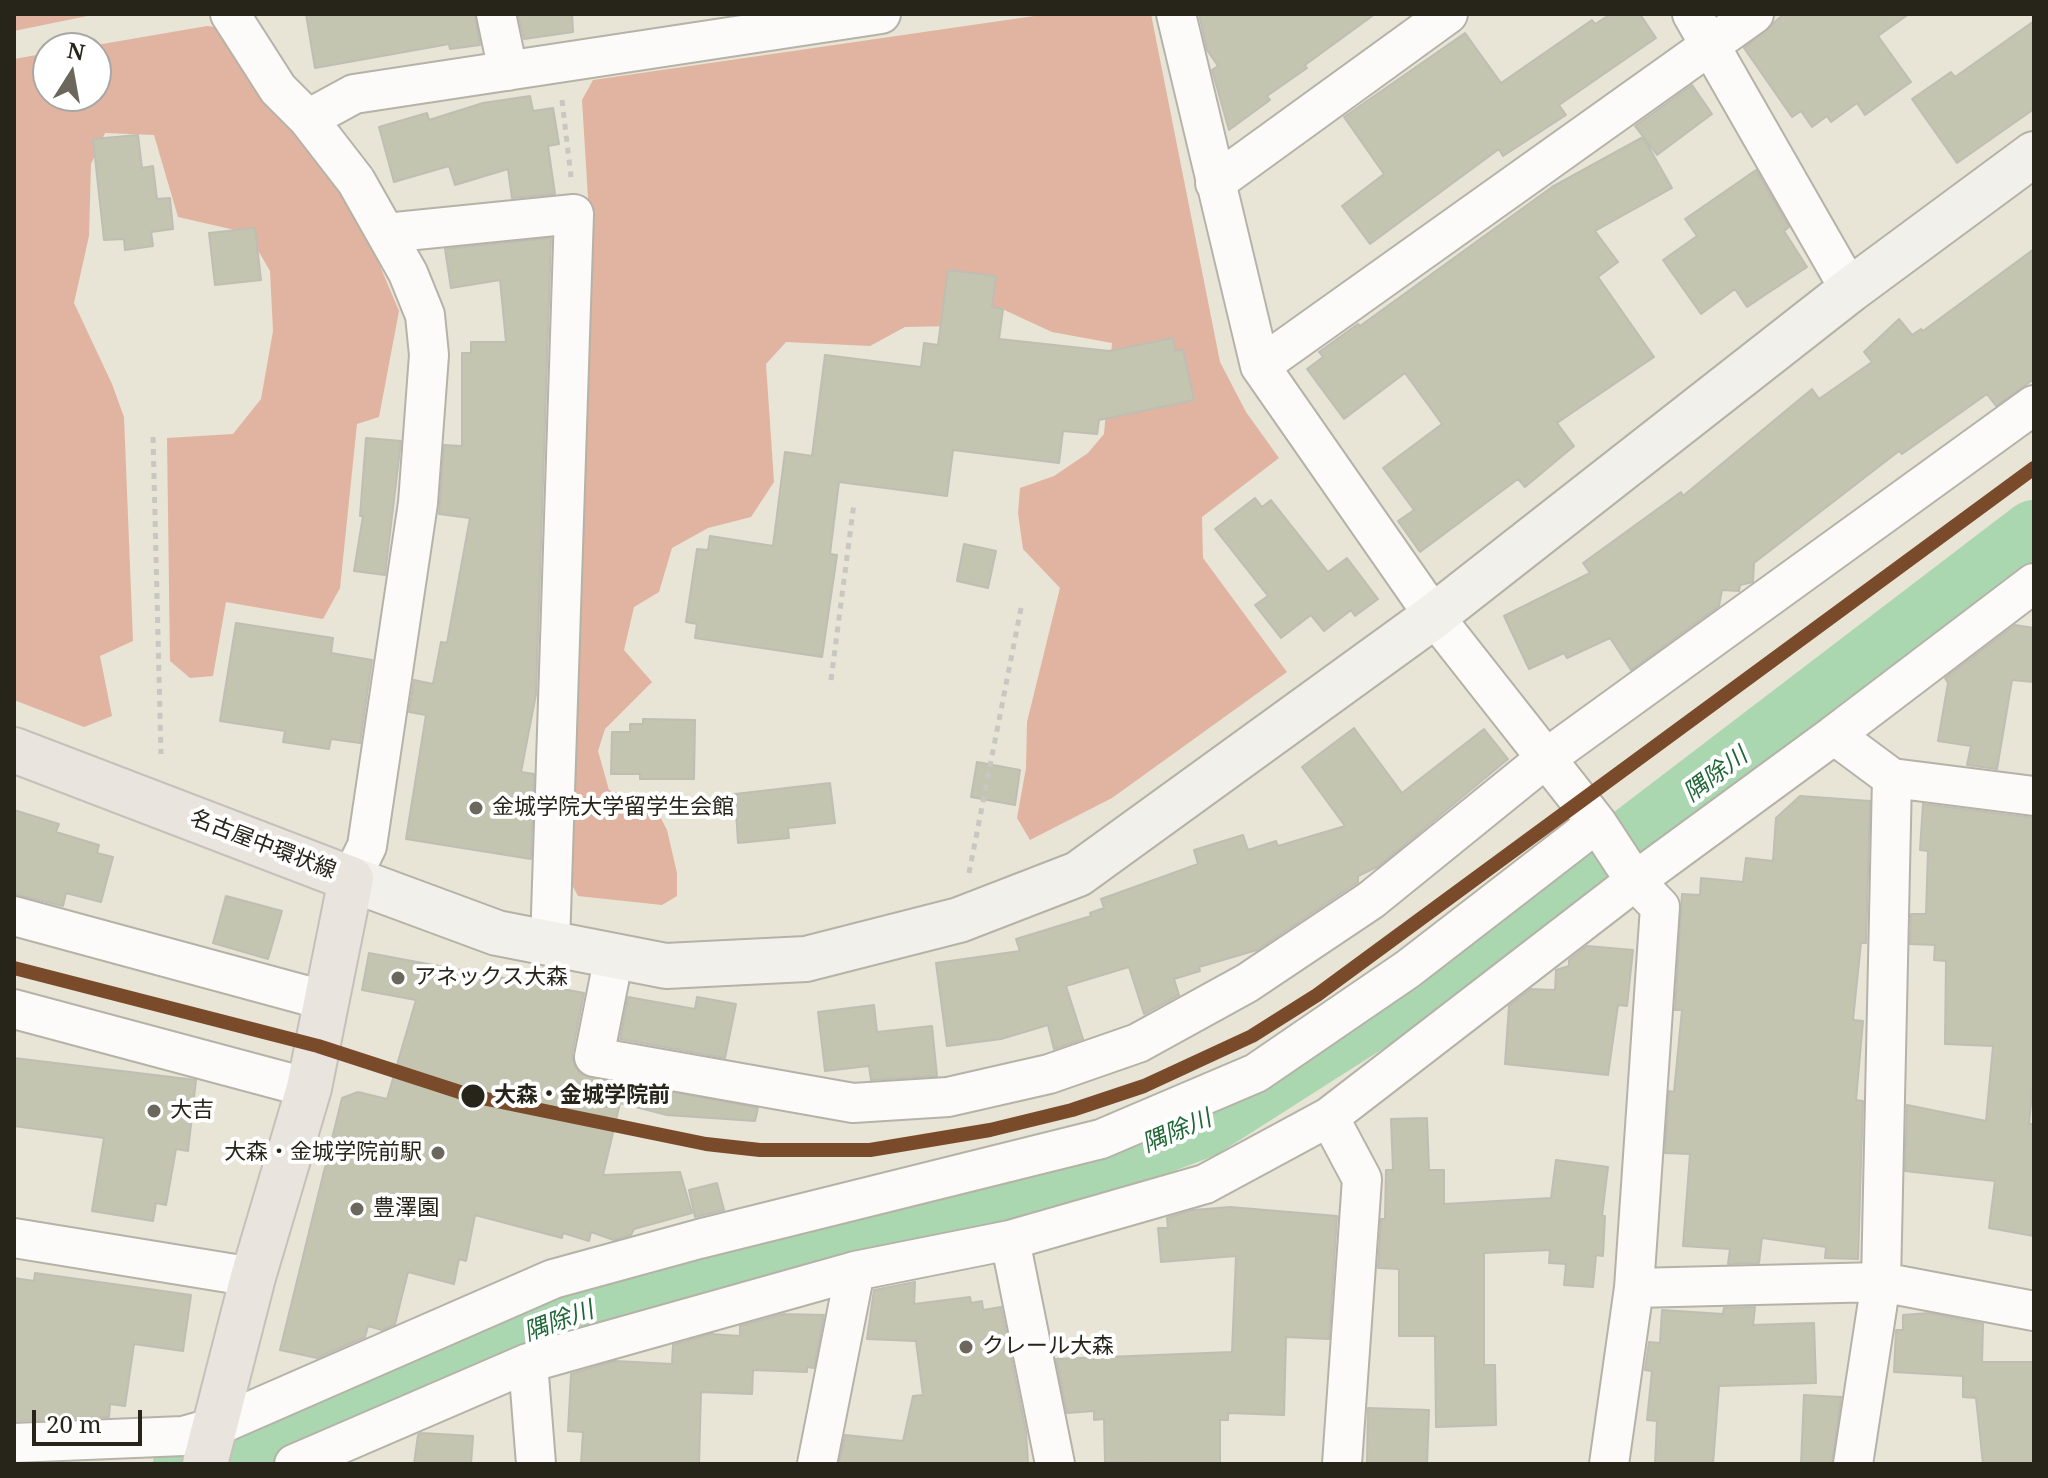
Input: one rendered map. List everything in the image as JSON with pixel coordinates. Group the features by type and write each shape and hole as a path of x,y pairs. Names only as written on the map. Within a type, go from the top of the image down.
{"main road":[{"name":"名古屋中環状線","path":"14,750 351,879 309,1088 253,1277 208,1445"}],"street":[{"path":"230,14 278,89 308,119 356,181 408,273 425,315 429,355 418,503 367,846 351,879 497,933 666,966 806,959 959,920 1078,874 1434,616 1850,290 2034,154"},
{"path":"496,14 508,71"},
{"path":"308,119 354,94 554,64 779,22 881,14"},
{"path":"1176,14 1260,366 1434,616 1600,827 1629,872 1660,907 1634,1288 1609,1464"},
{"path":"1215,183 1448,14"},
{"path":"1260,366 1702,29 1754,14"},
{"path":"1702,29 1850,290"},
{"path":"386,233 574,214 550,944"},
{"path":"614,956 594,1057 853,1103 948,1097 1049,1074 1138,1043 1247,983 1371,900 1545,759 2034,405"},
{"path":"294,1464 528,1363 855,1271 1010,1240 1205,1184 1329,1117 1629,872 1834,735 2034,583"},
{"path":"1834,735 1892,778 2034,796"},
{"path":"1853,1464 1881,1282 1892,778"},
{"path":"14,1443 183,1436 208,1445 553,1279 699,1239 1101,1139 1256,1073 1408,969 1600,827"},
{"path":"14,916 327,1001"},
{"path":"14,1009 309,1088"},
{"path":"1329,1117 1362,1179 1342,1464"},
{"path":"14,1238 253,1277"},
{"path":"1010,1240 1055,1464"},
{"path":"817,1464 855,1271"},
{"path":"1634,1288 1881,1282 2034,1311"},
{"path":"528,1363 536,1464"}],"path":[{"path":"554,64 564,110 574,214"},
{"path":"153,437 161,754"},
{"path":"831,680 854,503"},
{"path":"959,920 1022,603"}],"shaded area":[{"path":"14,14 97,14 14,31"},
{"path":"1048,14 1151,14 1220,362 1246,412 1279,458 1202,517 1203,558 1287,672 1112,798 1030,840 1017,818 1026,768 1027,722 1060,588 1023,549 1018,513 1020,488 1054,476 1088,453 1104,434 1112,343 1052,332 1000,308 976,309 955,326 905,327 870,346 786,342 766,364 774,482 751,517 708,528 672,548 659,592 634,607 624,650 652,682 605,729 598,751 609,790 654,805 667,830 677,873 677,896 662,905 578,896 566,874 588,198 582,100 593,80"},
{"path":"207,26 234,29 350,195 399,311 379,417 357,424 340,588 323,619 226,602 213,676 190,678 170,661 167,438 233,434 261,399 273,331 270,271 248,233 178,217 154,135 105,133 91,164 89,236 74,303 124,417 133,641 100,656 112,716 84,727 14,700 14,59 32,56 32,112 112,112 112,42"}],"building":[{"path":"306,14 475,14 480,45 450,49 449,44 315,68"},
{"path":"518,14 572,14 573,32 524,39"},
{"path":"1199,14 1375,14 1305,65 1307,68 1267,96 1270,100 1229,130 1212,70 1218,66 1207,50"},
{"path":"1611,14 1640,14 1656,38 1559,105 1566,115 1503,156 1499,149 1370,244 1342,206 1384,174 1344,117 1465,33 1501,83 1592,20 1595,24"},
{"path":"1784,14 1909,14 1878,36 1911,82 1865,115 1857,103 1831,122 1827,116 1812,127 1801,111 1792,117 1744,48"},
{"path":"2034,21 2034,109 1957,163 1912,99 1951,72 1955,77"},
{"path":"1692,85 1712,114 1657,155 1635,126"},
{"path":"530,96 533,111 553,108 559,144 548,146 555,194 512,198 508,169 455,185 449,166 394,182 379,127 427,113 429,120 483,103"},
{"path":"138,135 142,168 153,166 157,199 170,198 173,229 151,232 153,246 125,250 124,239 104,240 93,139"},
{"path":"1643,137 1672,188 1595,231 1618,262 1598,277 1654,357 1557,423 1574,446 1525,487 1518,479 1420,552 1398,521 1414,510 1383,468 1442,424 1405,373 1344,419 1307,369 1323,357 1319,352 1358,324 1360,326 1552,187"},
{"path":"1756,170 1789,227 1784,231 1807,267 1747,307 1735,289 1701,314 1663,260 1697,236 1685,219"},
{"path":"255,228 261,280 215,285 209,233"},
{"path":"551,238 536,694 521,772 534,774 531,859 406,839 426,715 409,712 414,680 433,684 441,642 447,643 470,518 439,514 444,445 462,446 462,353 471,353 471,342 506,342 500,280 451,288 445,249"},
{"path":"2034,249 2034,379 1996,406 1987,394 1902,454 1899,451 1754,563 1753,582 1740,585 1739,591 1722,590 1719,606 1631,670 1610,638 1567,658 1564,653 1529,669 1504,616 1590,573 1583,563 1681,492 1683,496 1812,389 1819,399 1872,362 1864,352 1899,319 1912,335 1921,329 1923,331"},
{"path":"948,270 996,276 992,307 1003,309 999,339 1109,351 1173,338 1175,351 1183,349 1194,400 1099,420 1097,434 1063,431 1059,463 953,450 947,496 839,482 830,554 837,555 822,657 695,638 697,624 686,622 697,549 708,550 710,536 773,546 785,452 812,456 825,355 921,367 924,343 938,345"},
{"path":"366,438 401,441 385,575 354,571 363,516 360,516"},
{"path":"1255,498 1262,507 1271,500 1328,572 1347,558 1378,599 1355,616 1351,610 1324,631 1311,615 1281,638 1255,605 1268,596 1215,529"},
{"path":"964,544 996,551 988,588 957,581"},
{"path":"236,623 333,638 331,653 372,660 360,743 331,739 329,749 283,742 285,731 220,721"},
{"path":"2015,625 2034,628 2034,682 2012,680 1997,769 1967,765 1971,746 1938,741 1948,683 1945,678"},
{"path":"643,719 695,720 694,779 640,779 640,774 611,774 612,732 630,732 630,724 643,724"},
{"path":"1354,728 1402,793 1484,729 1508,759 1379,866 1358,876 1358,882 1257,950 1199,967 1200,971 1174,979 1179,995 1144,1014 1129,967 1066,986 1083,1039 1054,1049 1048,1025 1001,1039 947,1046 936,963 1020,951 1016,939 1091,916 1090,913 1104,908 1101,899 1198,864 1194,850 1243,835 1248,850 1276,841 1278,846 1345,826 1302,767"},
{"path":"977,762 1020,770 1015,805 971,797"},
{"path":"830,783 835,823 788,828 789,838 738,843 735,794"},
{"path":"1800,796 1870,801 1866,943 1861,943 1853,1020 1863,1021 1856,1100 1863,1101 1858,1259 1825,1258 1826,1247 1762,1238 1759,1263 1728,1264 1730,1249 1683,1246 1690,1154 1665,1153 1669,1091 1674,1092 1682,1010 1675,1010 1682,894 1700,895 1701,878 1743,882 1746,858 1773,861 1776,818"},
{"path":"1923,804 2034,818 2034,1074 2029,1124 2034,1124 2034,1236 1989,1228 1995,1181 1905,1171 1907,1105 1986,1121 1993,1046 1945,1044 1946,961 1934,960 1935,945 1910,944 1911,914 1926,914 1928,851 1920,850"},
{"path":"14,810 59,824 56,832 99,845 97,853 113,857 101,902 66,893 63,906 14,894"},
{"path":"226,896 282,911 268,959 213,943"},
{"path":"1587,946 1633,950 1627,1006 1618,1005 1608,1075 1505,1064 1509,1006 1531,989 1555,990 1556,970 1569,966 1569,960"},
{"path":"369,953 584,993 572,1054 580,1074 758,1108 755,1121 667,1115 620,1103 603,1175 680,1172 692,1213 634,1229 631,1235 614,1240 591,1232 589,1241 563,1233 562,1238 475,1215 466,1261 459,1259 454,1284 408,1272 395,1324 382,1330 368,1326 365,1337 317,1358 280,1350 342,1098 358,1092 387,1099 416,1000 362,990"},
{"path":"628,997 695,1009 697,997 736,1004 725,1058 620,1039"},
{"path":"874,1005 877,1032 932,1026 937,1076 871,1080 869,1066 825,1071 818,1012"},
{"path":"14,1058 196,1080 188,1151 176,1149 166,1205 156,1203 153,1221 92,1211 104,1138 14,1126"},
{"path":"1427,1118 1429,1170 1444,1170 1444,1204 1551,1198 1556,1160 1608,1167 1602,1216 1605,1216 1603,1256 1596,1255 1593,1287 1564,1285 1566,1264 1549,1263 1550,1250 1484,1253 1484,1365 1495,1365 1496,1425 1436,1427 1435,1336 1399,1336 1399,1269 1378,1268 1381,1219 1385,1219 1386,1170 1393,1170 1391,1119"},
{"path":"717,1183 724,1210 695,1217 689,1190"},
{"path":"1230,1207 1337,1216 1329,1339 1286,1337 1284,1415 1228,1413 1228,1420 1220,1420 1220,1464 1105,1462 1104,1419 1094,1420 1094,1411 1067,1413 1056,1359 1232,1352 1236,1256 1161,1262 1158,1228 1168,1228 1167,1218 1193,1210"},
{"path":"35,1273 191,1295 183,1351 134,1344 125,1406 110,1404 109,1417 14,1421 14,1278 34,1281"},
{"path":"915,1282 914,1304 970,1297 971,1303 982,1301 983,1310 1001,1307 1026,1432 1028,1464 839,1464 845,1435 903,1441 913,1396 923,1395 916,1341 867,1339 874,1290"},
{"path":"1755,1307 1753,1325 1814,1323 1816,1383 1719,1386 1713,1464 1655,1464 1657,1421 1647,1420 1652,1371 1645,1370 1649,1342 1660,1343 1662,1310 1723,1314 1724,1308"},
{"path":"1929,1313 1983,1324 1982,1362 2034,1362 2034,1464 1983,1464 1976,1398 1963,1397 1963,1376 1894,1372 1896,1330 1903,1330 1903,1315"},
{"path":"784,1314 824,1315 814,1368 807,1367 807,1372 753,1370 752,1394 701,1392 699,1464 581,1464 583,1432 568,1431 571,1374 615,1361 672,1364 673,1345 711,1334 740,1336 740,1326"},
{"path":"1804,1395 1841,1397 1832,1464 1801,1464"},
{"path":"1368,1408 1429,1410 1427,1464 1367,1464"},
{"path":"418,1435 473,1436 471,1464 414,1464"}],"waterway":[{"name":"隅除川","path":"186,1464 229,1456 333,1410 581,1310 687,1290 950,1220 1202,1125 1544,907 2034,533"}],"transit line":[{"path":"14,968 318,1046 472,1096 706,1144 760,1150 870,1150 990,1130 1072,1110 1144,1086 1252,1036 1317,995 2034,468"}],"place":[{"name":"金城学院大学留学生会館","path":"476,808"},
{"name":"アネックス大森","path":"398,978"},
{"name":"大森・金城学院前","path":"473,1096"},
{"name":"大吉","path":"154,1111"},
{"name":"大森・金城学院前駅","path":"438,1153"},
{"name":"豊澤園","path":"357,1209"},
{"name":"クレール大森","path":"966,1347"}]}
